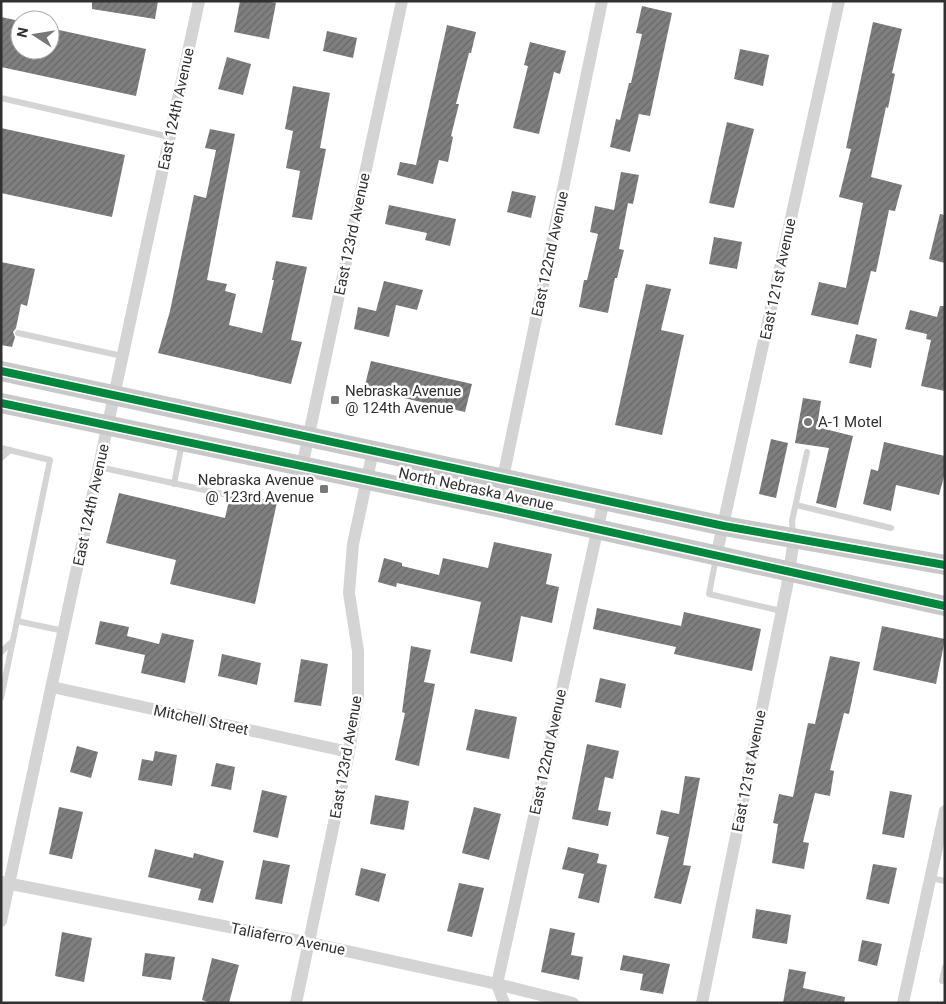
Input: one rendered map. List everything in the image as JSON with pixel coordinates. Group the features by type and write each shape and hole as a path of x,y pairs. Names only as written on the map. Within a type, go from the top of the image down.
{"main road":[{"name":"North Nebraska Avenue","path":"1,371 724,526 945,565"},
{"name":"North Nebraska Avenue","path":"1,403 497,507 716,557 945,606"}],"street":[{"name":"East 124th Avenue","path":"1,921 5,883 52,687 200,1"},
{"name":"East 123rd Avenue","path":"302,466 402,1"},
{"name":"East 122nd Avenue","path":"497,507 602,1"},
{"name":"East 121st Avenue","path":"716,557 839,1"},
{"name":"East 123rd Avenue","path":"296,1003 349,752 358,698 358,651 349,593 354,544 373,451"},
{"name":"East 122nd Avenue","path":"497,984 604,500"},
{"name":"East 121st Avenue","path":"702,1003 789,572 794,539"},
{"name":"Mitchell Street","path":"52,687 349,752"},
{"path":"903,1003 945,812"},
{"name":"Taliaferro Avenue","path":"5,883 310,943 497,984 573,1003"},
{"path":"497,984 504,1003"}],"lane":[{"path":"1,98 170,136"},
{"path":"18,333 122,356"},
{"path":"174,484 183,441"},
{"path":"1,448 50,460 1,698"},
{"path":"1,458 10,450"},
{"path":"794,539 792,521 807,452"},
{"path":"99,467 223,494"},
{"path":"796,505 890,528"},
{"path":"716,557 709,594 781,610"},
{"path":"17,622 64,631"},
{"path":"1,652 13,642"},
{"path":"930,878 945,880"},
{"path":"942,980 945,968"}],"building":[{"path":"92,1 158,1 155,19 92,9"},
{"path":"240,1 276,3 269,39 234,32"},
{"path":"642,6 672,13 650,116 639,114 630,152 610,147 616,119 620,120 629,83 631,83 642,34 636,33"},
{"path":"1,17 10,19 10,60 60,60 60,30 146,49 136,96 1,67"},
{"path":"873,22 902,29 892,73 895,74 888,108 886,107 871,177 902,185 895,211 889,210 876,272 871,271 858,325 811,315 819,282 846,288 863,203 839,197 851,149 846,148"},
{"path":"447,25 476,32 456,104 459,104 451,136 453,137 448,162 439,160 433,184 397,175 400,162 416,165"},
{"path":"327,31 357,38 353,58 323,51"},
{"path":"530,42 566,51 560,74 554,72 539,134 513,128 528,66 524,65"},
{"path":"740,49 769,55 763,86 734,79"},
{"path":"227,57 251,64 243,95 218,89"},
{"path":"293,86 330,93 320,148 326,149 312,220 292,217 300,171 286,168 293,131 285,129"},
{"path":"727,122 754,129 734,208 709,203"},
{"path":"1,128 125,155 112,217 1,193"},
{"path":"210,129 235,134 207,280 227,284 225,291 236,294 229,325 262,333 274,280 272,280 276,261 307,267 291,340 302,342 291,384 158,353 170,311 194,195 206,198 216,150 205,148"},
{"path":"621,172 639,175 633,204 628,203 619,249 624,250 617,278 615,278 608,313 579,307 584,280 587,280 598,234 590,232 595,206 614,210"},
{"path":"512,191 536,196 531,218 507,212"},
{"path":"389,205 456,219 450,246 425,240 427,233 385,224"},
{"path":"940,214 945,215 945,263 929,259"},
{"path":"714,237 742,242 737,269 709,264"},
{"path":"1,262 35,269 27,306 21,304 16,328 13,332 15,337 12,347 1,345"},
{"path":"384,281 423,290 417,310 396,305 389,337 354,329 358,307 376,311"},
{"path":"646,284 671,289 661,330 684,335 662,435 615,425"},
{"path":"940,306 945,306 945,391 921,386 931,340 926,339 927,334 905,329 910,310 937,317"},
{"path":"856,334 877,339 871,368 849,363"},
{"path":"371,361 472,384 465,412 364,389"},
{"path":"803,398 821,401 817,427 853,436 836,508 816,503 829,448 795,443"},
{"path":"771,439 788,443 776,498 759,494"},
{"path":"884,442 945,456 945,473 939,495 896,485 891,511 863,504 871,469 878,471"},
{"path":"231,492 277,502 255,604 170,584 176,560 106,543 119,493 225,518"},
{"path":"494,542 552,554 546,584 559,587 552,623 521,616 512,662 470,653 481,602 397,583 396,587 378,582 384,558 402,563 402,566 439,575 443,558 488,568"},
{"path":"597,608 681,626 684,612 761,629 752,671 674,654 676,647 593,629"},
{"path":"100,621 129,627 127,636 159,644 162,633 194,640 185,683 141,673 145,655 95,644"},
{"path":"882,626 945,639 936,684 873,670"},
{"path":"411,646 431,650 424,682 435,684 419,766 395,760 405,713 402,712"},
{"path":"222,654 261,663 257,685 218,676"},
{"path":"830,656 860,662 849,714 844,713 830,770 834,771 830,796 815,793 803,842 809,843 804,869 772,863 778,824 773,823 779,794 793,797 808,723 815,724"},
{"path":"301,659 328,664 321,706 294,702"},
{"path":"600,678 626,684 621,708 595,702"},
{"path":"475,709 517,717 509,759 466,750"},
{"path":"587,744 619,751 613,779 605,777 598,810 611,812 608,826 572,819"},
{"path":"77,746 98,752 91,778 70,772"},
{"path":"155,751 177,755 172,786 138,780 142,759 153,761"},
{"path":"216,763 235,767 231,790 211,786"},
{"path":"685,776 700,778 683,865 691,866 681,904 654,898 669,837 656,834 661,810 679,814"},
{"path":"262,790 287,796 278,838 253,832"},
{"path":"890,791 912,795 904,838 882,834"},
{"path":"375,795 409,801 404,830 370,824"},
{"path":"59,807 83,812 72,859 49,854"},
{"path":"474,807 501,814 489,860 462,853"},
{"path":"568,847 599,854 597,863 607,865 599,903 578,898 584,874 562,869"},
{"path":"155,849 193,858 194,853 224,861 213,903 198,900 201,889 148,877"},
{"path":"263,860 290,865 282,904 255,899"},
{"path":"873,864 897,868 889,904 866,899"},
{"path":"361,868 386,874 379,902 355,895"},
{"path":"459,883 484,888 472,937 447,931"},
{"path":"756,909 791,915 787,944 752,938"},
{"path":"550,928 575,933 571,955 583,957 579,980 541,972"},
{"path":"62,932 92,938 84,982 55,976"},
{"path":"862,940 882,944 877,966 858,961"},
{"path":"145,953 175,957 171,980 142,976"},
{"path":"623,955 670,964 663,994 640,990 643,974 620,970"},
{"path":"212,958 239,965 229,1003 211,1003 202,1000"},
{"path":"789,969 806,972 803,988 845,997 844,1003 783,1003"}],"cycle path":[{"path":"1,371 724,526 945,565"},
{"path":"1,403 497,507 945,606"}],"place":[{"name":"Nebraska Avenue @ 124th Avenue","path":"335,400"},
{"name":"A-1 Motel","path":"808,422"},
{"name":"Nebraska Avenue @ 123rd Avenue","path":"324,489"}]}
